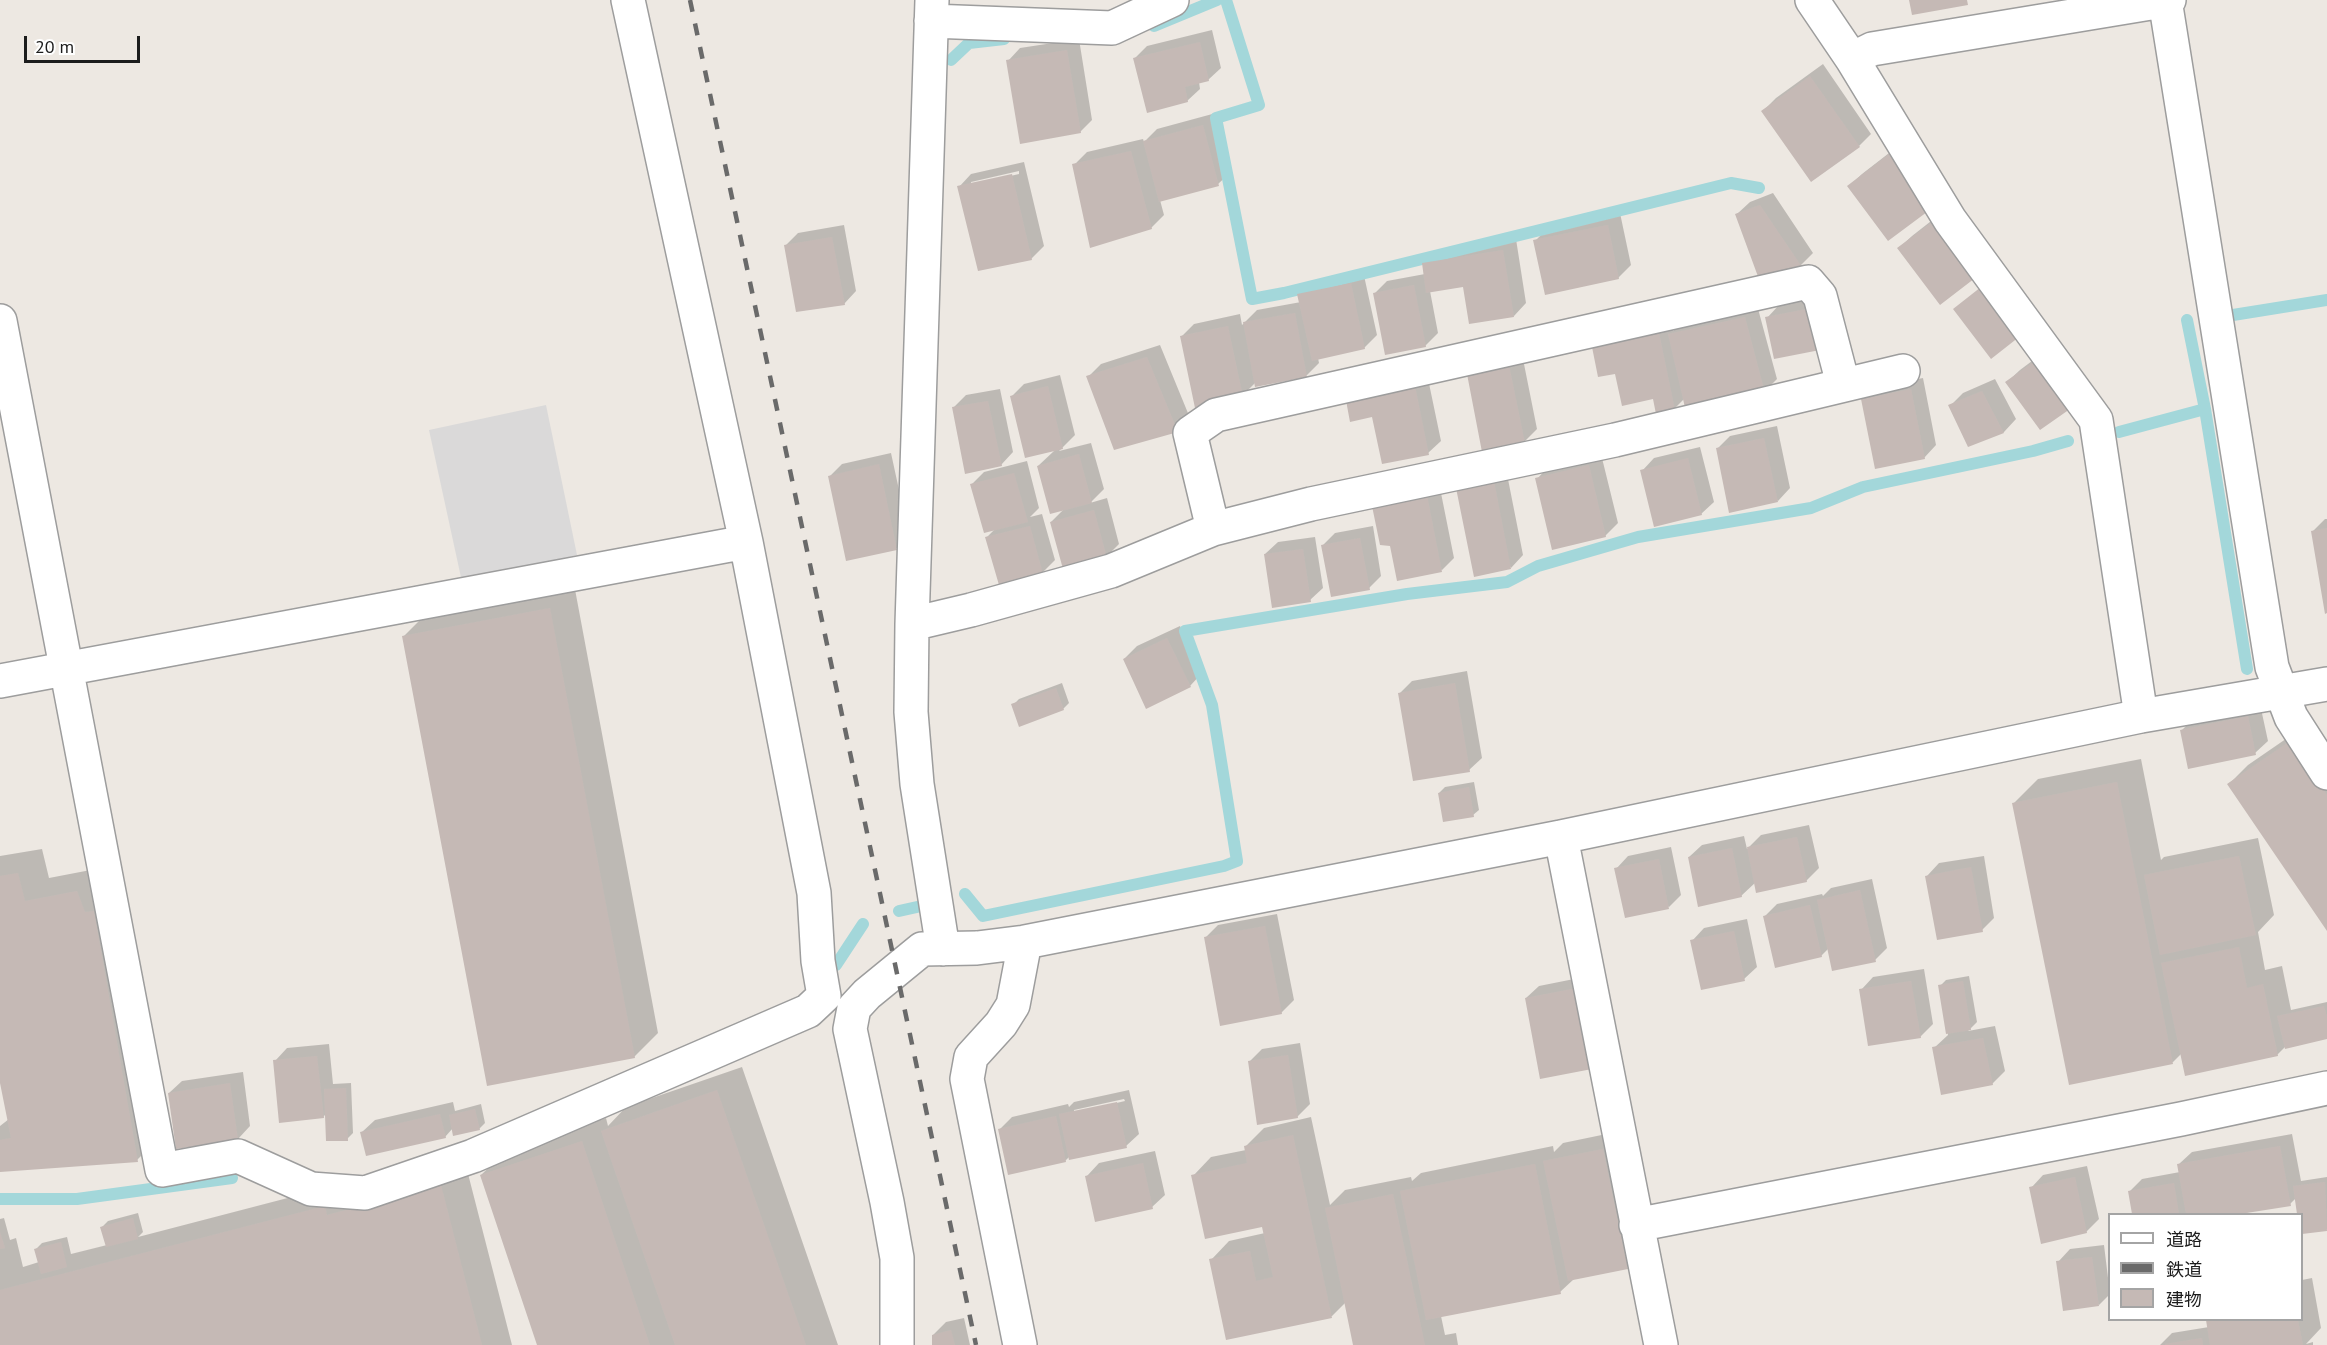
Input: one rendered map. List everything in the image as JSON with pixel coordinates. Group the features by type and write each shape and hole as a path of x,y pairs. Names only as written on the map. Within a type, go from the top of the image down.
{"street":[{"path":"628,0 746,542 814,893 818,961 824,996"},
{"path":"943,949 917,784 911,712 932,10 1112,28 1172,0"},
{"path":"1812,0 1852,59 1950,220 2096,420 2141,716"},
{"path":"2165,0 2272,667 2291,717 2327,773"},
{"path":"1852,59 1872,49 2169,0"},
{"path":"1213,529 1190,433 1216,415 1808,282 1820,296 1843,384"},
{"path":"0,321 162,1170 238,1156 311,1189 365,1193 472,1156 808,1011 824,996"},
{"path":"912,624 1111,571 1213,529 1311,504 1615,440 1903,371"},
{"path":"0,681 746,542"},
{"path":"897,1345 897,1258 849,1029 854,1008 867,994 922,949 978,948 1025,942 1561,837 2141,716 2327,684"},
{"path":"1561,837 1661,1345"},
{"path":"1020,1345 967,1079 971,1057 1001,1024 1013,1005 1025,942"},
{"path":"824,996 854,1008"},
{"path":"1636,1225 2181,1119 2327,1088"}],"shaded area":[{"path":"546,405 577,555 462,582 429,430"}],"building":[{"path":"1909,0 1967,0 1968,5 1912,15"},
{"path":"1200,42 1209,81 1185,87 1188,102 1147,113 1133,58"},
{"path":"1067,50 1081,133 1020,144 1006,60"},
{"path":"1810,76 1860,147 1811,182 1761,111"},
{"path":"1203,125 1219,186 1159,202 1143,141"},
{"path":"1131,151 1152,229 1090,248 1072,164"},
{"path":"1889,154 1931,209 1888,241 1847,186"},
{"path":"1012,174 1032,260 978,271 957,186"},
{"path":"1760,205 1802,267 1760,282 1735,214"},
{"path":"1936,219 1979,275 1940,305 1897,248"},
{"path":"1608,225 1619,279 1545,295 1533,240"},
{"path":"832,237 845,305 796,312 784,245"},
{"path":"1503,250 1514,317 1469,324 1463,287 1426,293 1422,263"},
{"path":"1351,283 1365,349 1312,361 1297,294"},
{"path":"1414,285 1426,347 1385,355 1373,293"},
{"path":"1981,287 2019,337 1991,359 1953,309"},
{"path":"1812,308 1820,350 1774,359 1765,317"},
{"path":"1295,313 1307,377 1255,387 1243,322"},
{"path":"1745,317 1765,393 1686,412 1668,334"},
{"path":"1228,326 1243,397 1195,408 1180,336"},
{"path":"1659,333 1675,410 1656,414 1653,399 1622,406 1615,374 1598,377 1592,347"},
{"path":"1147,357 1178,432 1114,450 1086,376"},
{"path":"2035,361 2070,409 2040,430 2005,382"},
{"path":"1509,365 1525,443 1482,452 1467,374"},
{"path":"1414,381 1429,455 1382,464 1372,417 1350,422 1345,395"},
{"path":"1048,386 1063,449 1025,458 1010,396"},
{"path":"1911,389 1925,459 1875,469 1861,399"},
{"path":"1982,391 2004,433 1968,447 1948,405"},
{"path":"988,401 1002,466 965,474 952,407"},
{"path":"1764,438 1778,502 1729,513 1716,448"},
{"path":"1079,454 1092,503 1050,514 1037,466"},
{"path":"1688,458 1702,515 1654,527 1640,470"},
{"path":"879,464 897,550 846,561 828,476"},
{"path":"1589,465 1606,537 1552,550 1535,478"},
{"path":"1014,473 1028,522 984,533 970,484"},
{"path":"1494,481 1511,569 1474,577 1456,488"},
{"path":"1427,495 1442,572 1397,581 1390,546 1380,545 1372,506"},
{"path":"1094,510 1107,558 1063,569 1050,522"},
{"path":"1030,526 1043,574 999,585 985,537"},
{"path":"2327,528 2327,613 2325,614 2311,531"},
{"path":"1360,538 1370,590 1331,597 1321,545"},
{"path":"1303,549 1311,602 1272,608 1264,554"},
{"path":"550,608 635,1058 487,1086 402,636"},
{"path":"1167,638 1191,687 1146,709 1123,659"},
{"path":"1455,683 1470,772 1413,781 1398,693"},
{"path":"1056,688 1064,710 1019,727 1011,704"},
{"path":"2248,716 2256,755 2188,769 2180,730"},
{"path":"2290,741 2327,795 2327,931 2227,784"},
{"path":"2117,782 2173,1064 2069,1085 2012,803"},
{"path":"1469,787 1474,817 1443,822 1438,793"},
{"path":"1797,837 1807,882 1756,893 1747,847"},
{"path":"1732,848 1742,897 1698,907 1688,857"},
{"path":"2239,856 2256,935 2160,955 2144,875"},
{"path":"1659,859 1669,909 1625,918 1614,868"},
{"path":"1971,867 1983,932 1937,940 1925,876"},
{"path":"18,873 25,901 77,891 85,912 94,911 138,1162 0,1172 0,1140 11,1138 0,1083 0,876"},
{"path":"1860,890 1876,962 1832,971 1817,900"},
{"path":"1810,905 1822,957 1775,968 1763,916"},
{"path":"1265,926 1282,1014 1220,1026 1204,937"},
{"path":"1734,931 1745,981 1701,990 1690,940"},
{"path":"2239,947 2247,988 2263,984 2278,1056 2185,1076 2161,963"},
{"path":"1911,981 1921,1038 1868,1046 1859,989"},
{"path":"1963,981 1971,1030 1946,1034 1938,985"},
{"path":"1577,988 1592,1069 1540,1079 1525,998"},
{"path":"2324,1006 2327,1017 2327,1039 2285,1049 2277,1016"},
{"path":"1983,1038 1993,1085 1941,1095 1932,1047"},
{"path":"1288,1055 1298,1118 1257,1125 1248,1061"},
{"path":"317,1056 324,1118 279,1123 273,1060"},
{"path":"230,1083 238,1140 176,1149 168,1093"},
{"path":"346,1088 348,1141 326,1141 324,1089"},
{"path":"717,1090 806,1345 675,1345 601,1131"},
{"path":"1117,1102 1127,1148 1069,1160 1059,1114"},
{"path":"475,1109 480,1130 453,1136 449,1115"},
{"path":"440,1114 446,1138 366,1156 360,1132"},
{"path":"1056,1116 1066,1162 1008,1175 998,1129"},
{"path":"1293,1135 1332,1318 1226,1340 1209,1259 1250,1251 1256,1281 1273,1277 1262,1227 1205,1239 1191,1175 1247,1163 1244,1146"},
{"path":"582,1141 650,1345 537,1345 480,1175"},
{"path":"2280,1146 2291,1206 2246,1213 2186,1213 2177,1164"},
{"path":"1603,1149 1628,1269 1568,1281 1543,1161"},
{"path":"1143,1163 1153,1209 1095,1222 1085,1176"},
{"path":"1535,1164 1561,1294 1426,1320 1400,1191"},
{"path":"2075,1177 2087,1233 2041,1244 2029,1187"},
{"path":"2325,1182 2327,1231 2303,1234 2303,1213 2297,1213 2293,1186"},
{"path":"2174,1183 2179,1213 2132,1213 2128,1191"},
{"path":"441,1185 482,1345 0,1345 0,1290 325,1206 327,1215"},
{"path":"1393,1194 1425,1345 1353,1345 1325,1208"},
{"path":"133,1218 138,1239 106,1247 100,1227"},
{"path":"0,1232 5,1248 0,1249"},
{"path":"61,1242 67,1267 41,1274 34,1249"},
{"path":"2092,1257 2099,1306 2063,1311 2056,1261"},
{"path":"2206,1321 2298,1321 2303,1345 2210,1345"},
{"path":"951,1330 955,1345 932,1345 932,1335"},
{"path":"2202,1338 2203,1345 2165,1345 2165,1344"}],"waterway":[{"path":"1154,26 1217,0"},
{"path":"1226,0 1259,105 1216,118 1252,299 1731,183 1759,188"},
{"path":"951,60 969,43 1004,39"},
{"path":"2233,315 2327,300"},
{"path":"2187,320 2205,409 2247,669"},
{"path":"2119,432 2205,409"},
{"path":"965,894 983,916 1224,866 1237,861 1212,705 1185,631 1407,594 1507,582 1538,566 1638,537 1811,508 1863,487 2033,451 2068,441"},
{"path":"899,911 917,907"},
{"path":"836,965 863,924"},
{"path":"0,1199 77,1199 232,1178"}],"railway":[{"path":"690,0 976,1345"}]}
